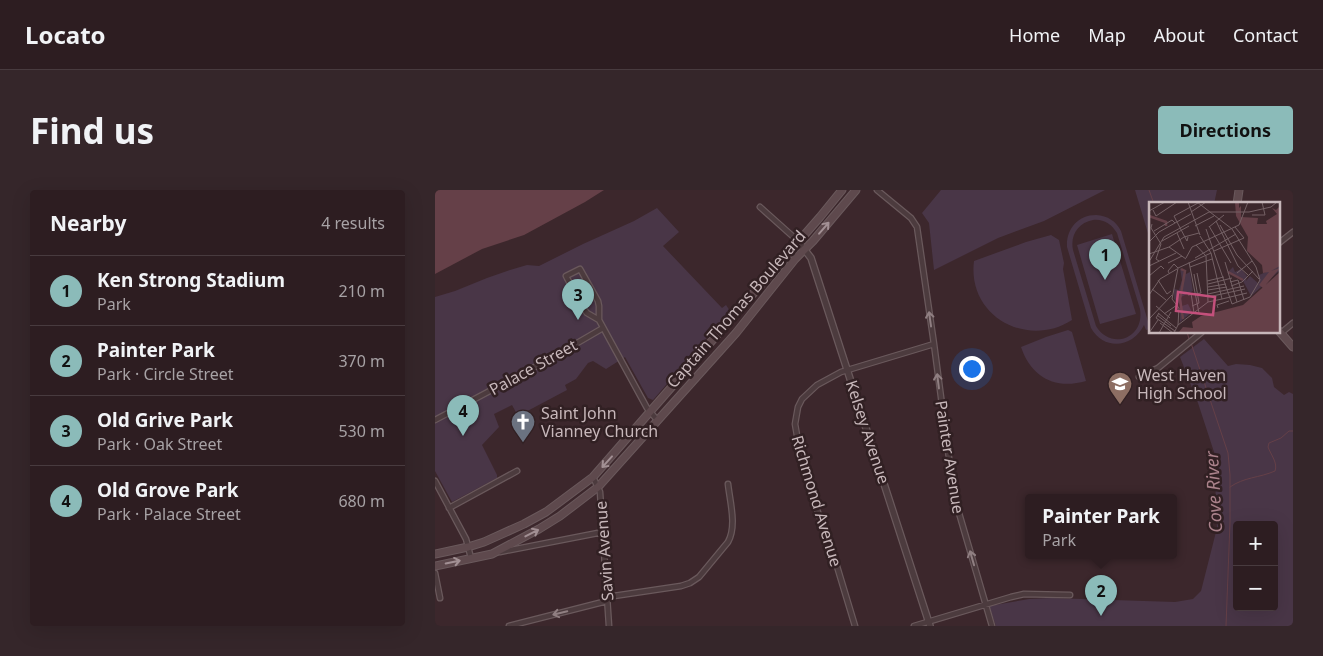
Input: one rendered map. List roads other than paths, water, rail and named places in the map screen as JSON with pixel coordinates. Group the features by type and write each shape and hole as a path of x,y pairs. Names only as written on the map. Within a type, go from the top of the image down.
{"main road":[{"name":"Captain Thomas Boulevard","path":"435,554 468,547 501,535 547,512 593,477 842,190"},
{"name":"Captain Thomas Boulevard","path":"435,566 492,554 560,516 598,487 736,333 795,259 856,190"},
{"path":"1281,333 1293,347"}],"street":[{"name":"Painter Avenue","path":"877,190 911,218 917,227 953,496 992,626"},
{"path":"760,207 799,241"},
{"path":"1281,241 1293,232"},
{"name":"Kelsey Avenue","path":"799,241 812,261 929,624"},
{"path":"599,320 587,313 583,308 566,276 580,269 598,300 599,320 603,328 643,401 658,421"},
{"path":"1281,331 1293,323"},
{"name":"Palace Street","path":"435,420 548,360 603,328"},
{"path":"1139,377 1158,368 1200,334"},
{"name":"Richmond Avenue","path":"855,626 836,563 814,501 799,447 795,424 798,407 808,392 817,385 847,369 934,344"},
{"path":"449,508 517,471"},
{"name":"Savin Avenue","path":"593,477 600,492 609,626"},
{"path":"435,482 466,539 471,558"},
{"path":"509,626 607,599 690,583 699,577 732,536 728,484"},
{"path":"492,554 603,532"},
{"path":"435,573 440,598"},
{"path":"914,626 929,624 1011,596 1024,594 1071,595"}],"waterway":[{"name":"Cove River","path":"1149,190 1153,202"},
{"name":"Cove River","path":"1188,334 1189,339"},
{"name":"Cove River","path":"1191,343 1228,453 1230,522 1226,626"},
{"path":"1230,487 1241,481 1275,471 1276,465 1268,447 1269,443 1281,438 1289,431 1293,431"}],"place":[{"name":"Ken Strong Stadium","path":"1105,280"},
{"name":"Old Grive Park","path":"578,320"},
{"name":"West Haven High School","path":"1120,405"},
{"name":"Old Grove Park","path":"463,436"},
{"name":"Saint John Vianney Church","path":"523,443"},
{"name":"Painter Park","path":"1101,616"}]}
